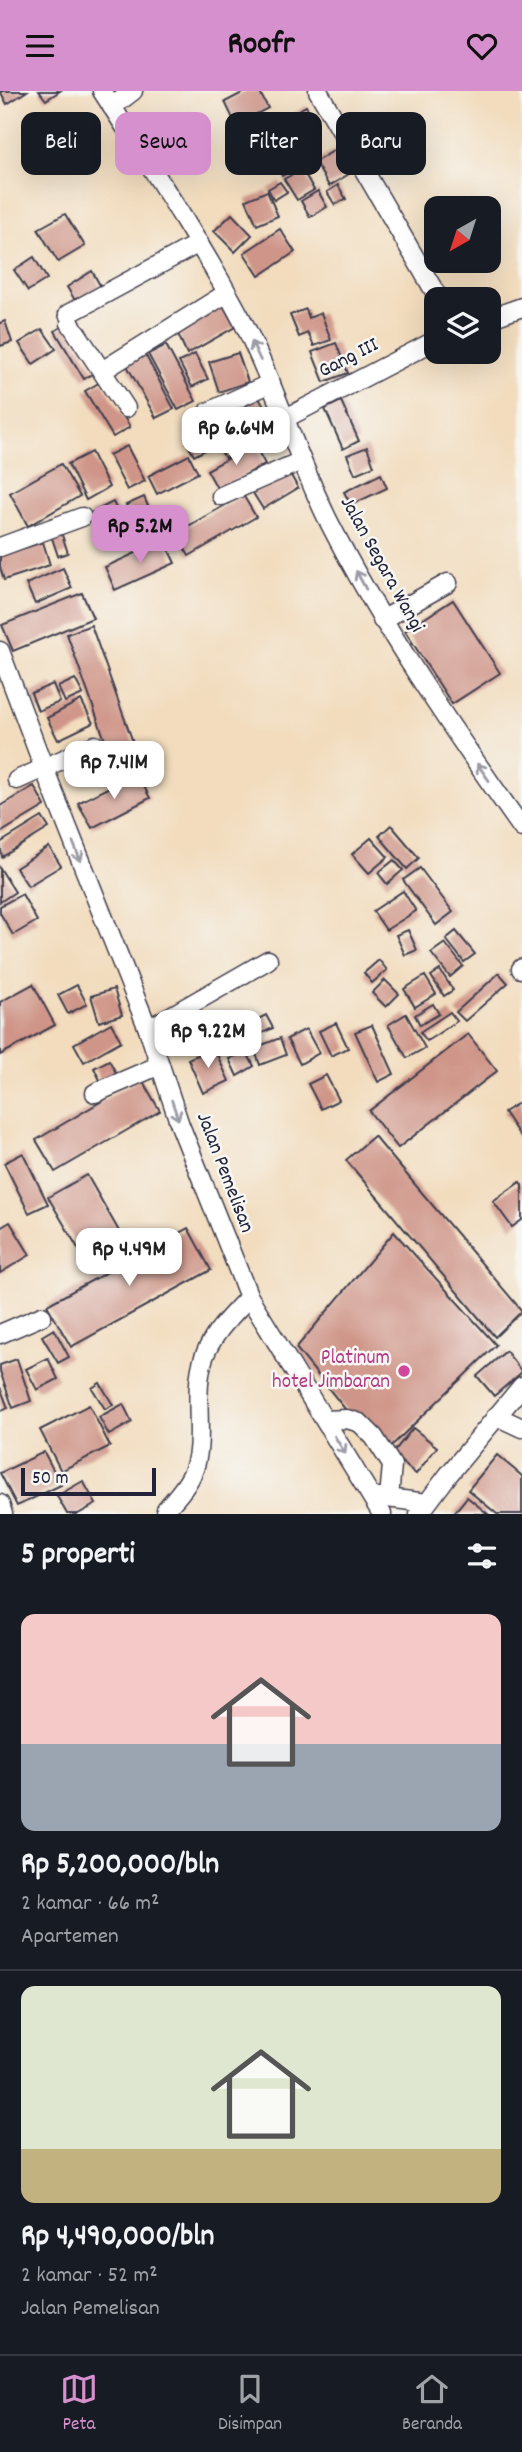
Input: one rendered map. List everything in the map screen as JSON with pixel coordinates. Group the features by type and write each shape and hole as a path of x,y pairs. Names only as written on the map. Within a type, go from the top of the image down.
{"street":[{"name":"Jalan Segara Wangi","path":"102,91 199,243 241,319 329,522 382,620 439,711 522,828"},
{"path":"112,107 133,91"},
{"path":"318,91 432,287"},
{"path":"126,408 69,318 199,243"},
{"path":"102,370 226,293"},
{"path":"501,314 522,307"},
{"name":"Gang III","path":"284,419 424,346"},
{"path":"208,412 271,383"},
{"path":"221,496 301,461"},
{"path":"0,547 82,517"},
{"path":"382,620 448,583"},
{"name":"Jalan Pemelisan","path":"0,651 148,1029 180,1125 249,1297 325,1420 381,1503"},
{"path":"16,781 96,745"},
{"path":"148,1029 268,960"},
{"path":"95,1093 160,1065"},
{"path":"166,1509 187,1484 195,1466 198,1389 203,1360 218,1330 249,1297"},
{"path":"0,1334 41,1315"},
{"path":"325,1420 346,1419 360,1423 374,1437 392,1465 381,1503 423,1508 522,1386"},
{"path":"496,1416 522,1428"},
{"path":"0,1504 3,1514"}],"building":[{"path":"0,91 27,91 7,104"},
{"path":"39,91 60,91 46,100"},
{"path":"246,91 259,91 268,108 260,112 230,112 225,102"},
{"path":"306,106 309,112 296,112"},
{"path":"335,150 336,175 347,175 329,186 322,174 322,158"},
{"path":"291,175 305,175 314,190 297,200 284,179"},
{"path":"280,182 287,192 274,200 268,189"},
{"path":"338,185 346,199 335,205 327,192"},
{"path":"267,191 278,216 257,225 246,200"},
{"path":"318,191 327,207 310,217 301,201"},
{"path":"65,214 85,246 58,262 38,229"},
{"path":"232,214 252,235 235,252 214,231"},
{"path":"280,229 295,252 259,276 244,253"},
{"path":"34,257 47,279 28,291 14,270"},
{"path":"92,271 101,287 76,302 67,287"},
{"path":"223,305 235,327 187,354 177,332"},
{"path":"306,309 309,318 321,313 331,340 314,346 308,333 299,337 290,315"},
{"path":"5,321 12,342 0,346 0,323"},
{"path":"66,324 95,372 84,379 55,331"},
{"path":"42,329 56,349 33,364 19,343"},
{"path":"336,343 348,373 324,382 312,352"},
{"path":"166,345 196,401 178,410 148,354"},
{"path":"238,353 248,382 219,392 209,362"},
{"path":"145,354 174,409 156,418 126,364"},
{"path":"195,354 208,379 192,387 179,362"},
{"path":"102,381 130,427 113,437 85,391"},
{"path":"259,398 276,428 225,458 208,428"},
{"path":"341,401 359,441 343,449 325,409"},
{"path":"206,433 213,446 194,456 187,443"},
{"path":"254,444 265,464 218,490 207,470"},
{"path":"127,446 145,481 127,490 109,455"},
{"path":"367,447 374,466 355,474 347,455"},
{"path":"91,452 109,487 86,500 68,464"},
{"path":"189,455 198,473 157,494 148,476"},
{"path":"61,464 80,496 28,526 10,493"},
{"path":"289,472 298,488 263,509 253,493"},
{"path":"381,474 387,488 351,505 344,492"},
{"path":"243,495 256,517 189,556 176,533"},
{"path":"144,497 152,515 134,523 126,505"},
{"path":"113,502 127,531 104,543 89,514"},
{"path":"61,532 68,553 58,556 51,535"},
{"path":"164,540 175,563 115,590 105,567"},
{"path":"43,542 50,565 4,580 0,556"},
{"path":"63,568 72,588 35,604 26,584"},
{"path":"82,593 93,618 13,651 2,625"},
{"path":"453,600 500,673 452,704 405,631"},
{"path":"91,625 134,745 110,754 67,634"},
{"path":"75,679 83,694 65,702 58,687"},
{"path":"53,684 60,702 38,711 31,693"},
{"path":"81,700 93,723 58,740 47,718"},
{"path":"147,745 153,760 122,773 116,757"},
{"path":"137,773 150,798 92,828 78,803"},
{"path":"34,786 45,806 0,833 0,806"},
{"path":"42,817 49,828 2,857 0,843"},
{"path":"391,825 419,858 407,869 379,836"},
{"path":"371,838 388,857 369,873 352,854"},
{"path":"49,847 61,866 28,886 16,868"},
{"path":"394,860 403,870 387,884 378,873"},
{"path":"0,868 15,892 0,902"},
{"path":"420,868 453,912 436,925 403,880"},
{"path":"403,891 416,911 386,930 373,911"},
{"path":"22,894 37,921 13,935 0,913 0,906"},
{"path":"408,930 417,950 405,955 396,935"},
{"path":"456,931 475,954 464,962 446,939"},
{"path":"445,943 463,966 450,977 431,953"},
{"path":"379,960 387,970 372,983 364,973"},
{"path":"440,970 453,990 444,996 431,976"},
{"path":"499,973 508,983 465,1021 456,1012"},
{"path":"425,976 436,994 415,1007 404,989"},
{"path":"385,980 399,994 386,1007 372,993"},
{"path":"33,984 55,1025 0,1055 0,1002"},
{"path":"77,985 87,1004 68,1014 58,995"},
{"path":"114,989 122,1015 99,1022 91,996"},
{"path":"433,1004 439,1014 420,1025 415,1015"},
{"path":"450,1012 457,1021 427,1041 420,1032"},
{"path":"406,1014 425,1048 407,1058 388,1025"},
{"path":"266,1015 273,1028 252,1038 246,1025"},
{"path":"233,1022 243,1038 230,1046 220,1029"},
{"path":"111,1023 121,1041 84,1062 74,1044"},
{"path":"336,1023 348,1048 331,1056 319,1031"},
{"path":"372,1025 394,1074 378,1082 355,1032"},
{"path":"306,1029 319,1053 300,1064 287,1039"},
{"path":"468,1034 497,1071 398,1148 369,1111"},
{"path":"280,1038 286,1055 260,1065 254,1048"},
{"path":"214,1048 229,1081 203,1093 188,1059"},
{"path":"246,1051 254,1066 237,1076 229,1059"},
{"path":"109,1060 116,1073 101,1082 94,1068"},
{"path":"326,1075 339,1100 321,1109 308,1084"},
{"path":"141,1078 160,1111 55,1172 36,1140"},
{"path":"522,1101 522,1139 504,1112"},
{"path":"374,1136 522,1311 495,1337 346,1160"},
{"path":"23,1153 48,1204 29,1213 4,1163"},
{"path":"87,1175 124,1240 86,1262 48,1197"},
{"path":"520,1182 522,1220 512,1227 493,1201"},
{"path":"10,1222 30,1255 0,1273 0,1228"},
{"path":"188,1228 211,1270 71,1347 47,1305"},
{"path":"394,1232 496,1345 382,1455 296,1348"},
{"path":"54,1329 69,1357 58,1363 42,1336"},
{"path":"506,1351 522,1372 494,1396 477,1376"},
{"path":"48,1358 58,1379 37,1390 26,1369"},
{"path":"17,1359 31,1401 13,1408 0,1365"},
{"path":"100,1383 113,1405 105,1409 92,1388"},
{"path":"0,1387 8,1408 0,1411"},
{"path":"123,1404 132,1422 109,1435 99,1417"},
{"path":"89,1405 110,1446 61,1471 40,1430"},
{"path":"413,1428 437,1447 416,1474 392,1454"},
{"path":"44,1452 61,1485 17,1506 0,1473"},
{"path":"497,1455 522,1476 522,1514 497,1514 468,1490"},
{"path":"83,1481 96,1504 78,1514 67,1514 57,1496"},
{"path":"467,1497 488,1514 453,1514"}],"place":[{"name":"Platinum hotel Jimbaran","path":"404,1371"}]}
